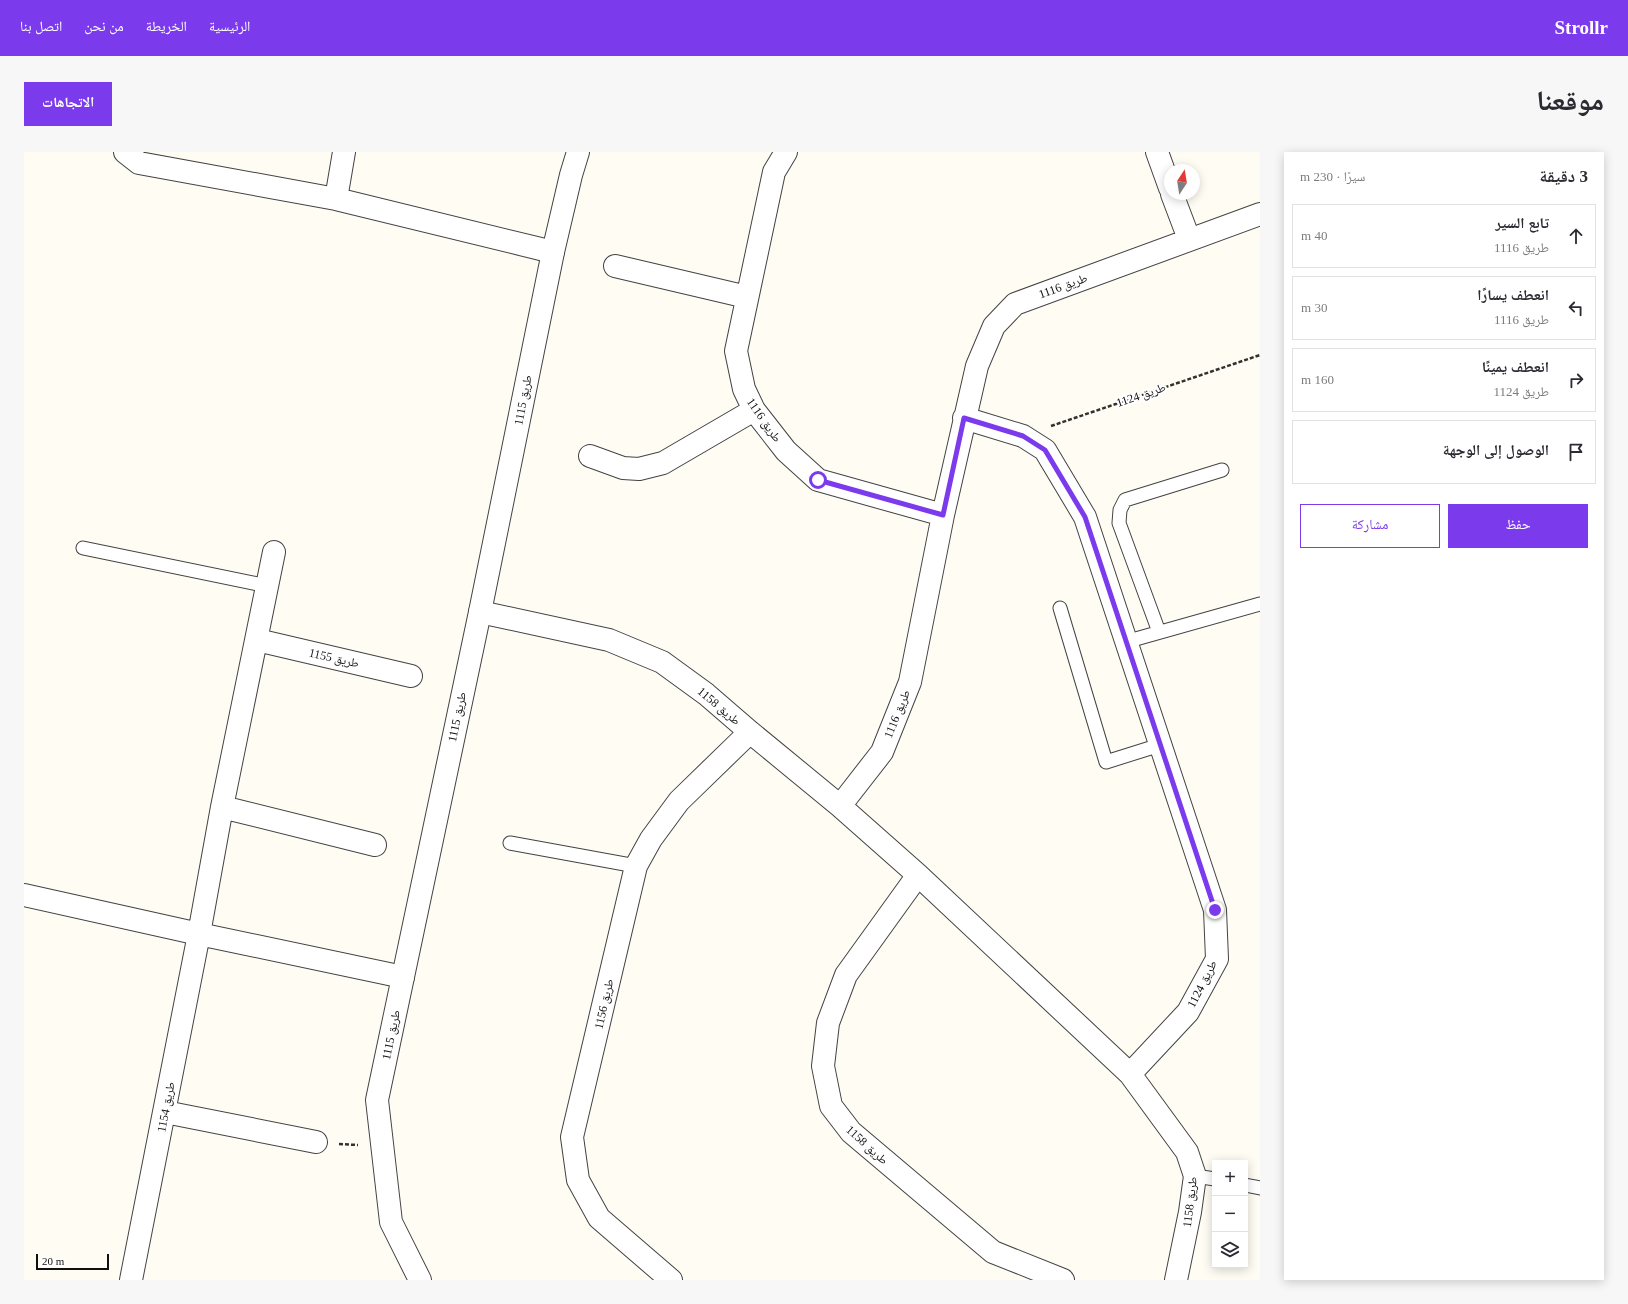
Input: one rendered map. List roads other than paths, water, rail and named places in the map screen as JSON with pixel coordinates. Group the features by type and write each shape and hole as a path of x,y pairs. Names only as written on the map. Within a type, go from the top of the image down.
{"street":[{"path":"336,199 344,152"},
{"name":"طريق 1115","path":"420,1280 391,1222 377,1100 480,612 553,252 571,175 578,152"},
{"name":"طريق 1116","path":"786,152 774,172 736,351 744,389 754,410 786,451 818,480 943,515"},
{"path":"1156,152 1164,173"},
{"path":"132,157 336,199 553,252"},
{"path":"1174,200 1189,239"},
{"name":"طريق 1116","path":"840,806 882,752 910,682 964,418 977,366 994,326 1015,304 1260,214"},
{"path":"615,266 748,297"},
{"path":"590,456 623,468 640,469 663,463 754,410"},
{"name":"طريق 1124","path":"964,418 1023,436 1045,450 1085,517 1125,642 1215,910 1217,959 1188,1012 1130,1074"},
{"name":"طريق 1154","path":"131,1280 165,1112 222,808 274,552"},
{"name":"طريق 1158","path":"480,612 610,640 662,662 706,694 840,806 918,875 1130,1074 1205,1177 1190,1212 1176,1280"},
{"name":"طريق 1155","path":"257,640 411,676"},
{"name":"طريق 1156","path":"671,1280 599,1218 578,1180 572,1137 636,866 651,840 679,801 750,732"},
{"path":"222,808 376,845"},
{"name":"طريق 1158","path":"918,875 846,975 828,1023 823,1066 831,1106 851,1132 993,1252 1063,1280"},
{"path":"24,895 403,977"},
{"path":"165,1112 316,1142"}],"lane":[{"path":"1159,632 1119,523 1120,510 1125,500 1222,470"},
{"path":"83,548 268,586"},
{"path":"1125,642 1260,604"},
{"path":"1060,608 1106,762 1160,745"},
{"path":"510,843 636,866"},
{"path":"1248,1186 1260,1188"}]}
